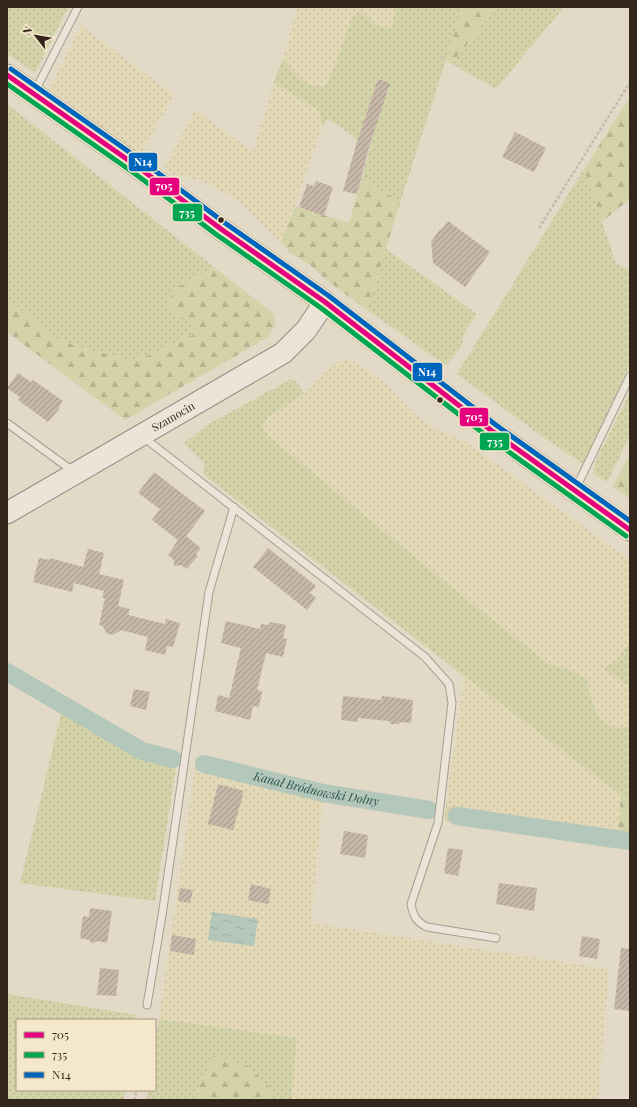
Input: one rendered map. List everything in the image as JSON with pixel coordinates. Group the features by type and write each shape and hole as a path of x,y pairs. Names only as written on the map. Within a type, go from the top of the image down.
{"main road":[{"path":"7,75 324,302 492,431 630,530"},
{"name":"Szamocin","path":"7,513 283,353 306,330 324,302"}],"lane":[{"path":"34,93 78,7"},
{"path":"575,490 630,376"},
{"path":"7,423 76,473"},
{"path":"141,435 425,657 448,684 452,703 438,823 411,904 413,915 419,924 426,928 496,938"},
{"path":"147,1005 165,902 210,592 234,508"}],"path":[{"path":"539,228 630,82"}],"shaded area":[{"path":"298,7 396,7 392,29 376,26 368,17 325,86 318,87 303,81 292,72 283,58"},
{"path":"81,26 174,95 144,149 138,154 50,89"},
{"path":"274,82 319,111 323,126 281,242 239,201 203,181 162,172 195,110 253,152"},
{"path":"343,360 355,362 383,381 413,413 434,428 467,443 630,560 630,642 616,660 605,669 630,687 630,727 614,727 602,721 593,702 586,678 568,669 549,664 460,594 271,438 262,427 270,415 304,394 330,367"},
{"path":"464,676 621,795 618,833 446,806"},
{"path":"195,769 323,797 311,923 609,969 598,1100 291,1100 296,1038 159,1019"}],"green space":[{"path":"7,7 68,7 35,73 7,53"},
{"path":"396,7 463,7 401,200 368,186 368,178 364,170 371,145 357,141 353,136 328,119 323,126 319,111 274,82 283,58 295,74 306,82 311,85 325,86 331,76 352,18 359,11 368,17 376,26 392,28"},
{"path":"463,7 496,7 452,64 445,60"},
{"path":"496,7 564,7 496,89 452,64"},
{"path":"630,97 630,199 602,222 584,169"},
{"path":"7,104 215,268 177,287 170,310 193,323 193,335 184,338 161,351 131,361 60,341 7,298"},
{"path":"584,169 616,263 630,270 630,364 588,456 582,463 546,439 457,374"},
{"path":"364,170 368,178 368,186 401,200 367,310 329,282 309,264 290,253 281,242 295,206 349,223"},
{"path":"386,249 477,314 464,333 462,344 456,355 446,365 367,310"},
{"path":"215,268 274,314 275,325 268,337 125,420 7,332 7,298 60,341 131,361 161,351 184,338 193,335 193,323 170,310 167,303 177,287"},
{"path":"291,379 297,382 304,394 270,415 262,427 271,438 460,594 549,664 568,669 586,678 594,707 602,720 614,727 630,727 630,795 621,795 464,676 203,474 205,464 184,443 207,425"},
{"path":"630,393 630,435 607,482 593,473 596,460"},
{"path":"630,454 630,481 623,494 613,487"},
{"path":"630,481 630,499 623,494"},
{"path":"630,642 630,687 604,669 616,660"},
{"path":"7,666 143,746 178,755 155,901 20,883 62,711 7,678"},
{"path":"195,759 324,789 434,805 434,817 323,797 195,769"},
{"path":"621,795 630,795 630,835 618,833"},
{"path":"446,806 630,835 630,846 618,844 617,849 445,821"},
{"path":"7,994 137,1015 137,1019 16,1019 16,1091 126,1091 124,1100 7,1100"},
{"path":"159,1019 297,1038 291,1100 273,1100 271,1089 197,1088 199,1100 146,1100 148,1091 156,1091 156,1037"},
{"path":"214,1056 248,1066 271,1089 273,1100 199,1100 197,1088"}],"water":[{"path":"212,912 258,919 254,946 208,940"}],"building":[{"path":"378,79 390,83 370,144 357,194 343,191 357,142"},
{"path":"515,132 546,148 534,172 502,157"},
{"path":"316,181 333,187 324,216 299,207 307,184 314,186"},
{"path":"448,221 490,252 465,287 433,263 431,242"},
{"path":"18,373 31,382 33,380 63,401 59,409 48,422 18,400 20,397 7,388"},
{"path":"154,472 205,511 186,536 201,548 196,554 198,556 187,569 181,565 174,566 174,560 168,555 178,540 152,520 160,509 138,493"},
{"path":"268,548 316,586 310,593 316,598 307,610 253,567"},
{"path":"88,549 104,553 99,574 124,580 118,606 130,609 128,615 165,624 166,619 180,623 173,647 167,646 165,655 145,650 148,637 121,630 113,635 106,633 103,626 99,625 105,598 102,598 104,591 74,583 72,592 33,582 39,558 49,560 50,558 83,567"},
{"path":"226,621 260,629 261,624 269,625 270,622 286,625 283,638 287,639 283,657 266,653 257,690 262,692 259,707 253,706 250,720 215,711 218,695 229,698 241,648 221,643"},
{"path":"134,689 150,692 146,710 130,706"},
{"path":"343,696 381,700 382,696 413,700 411,723 400,722 398,724 391,724 389,721 358,718 358,722 341,720"},
{"path":"218,784 244,791 233,830 208,824"},
{"path":"344,831 368,835 365,858 340,854"},
{"path":"448,848 463,850 458,876 444,873"},
{"path":"499,883 537,888 534,911 496,904"},
{"path":"251,884 271,889 268,904 248,900"},
{"path":"180,888 193,890 190,903 178,901"},
{"path":"90,908 112,911 107,943 97,941 93,944 89,940 80,938 83,916 89,917"},
{"path":"172,935 196,939 194,955 170,951"},
{"path":"582,936 600,939 597,959 579,956"},
{"path":"621,948 630,949 630,1011 614,1009"},
{"path":"100,968 119,970 116,996 97,995"}],"waterway":[{"name":"Kanał Bródnowski Dolny","path":"7,672 142,751 173,759"},
{"name":"Kanał Bródnowski Dolny","path":"204,764 323,793 429,810"},
{"name":"Kanał Bródnowski Dolny","path":"457,816 630,841"}],"transit line":[{"name":"N14","path":"11,69 142,161 225,223 329,296 496,425 630,521"},
{"name":"705","path":"7,75 138,167 221,229 325,302 492,431 630,530"},
{"name":"735","path":"7,84 134,173 217,235 321,308 488,437 626,536"}]}
